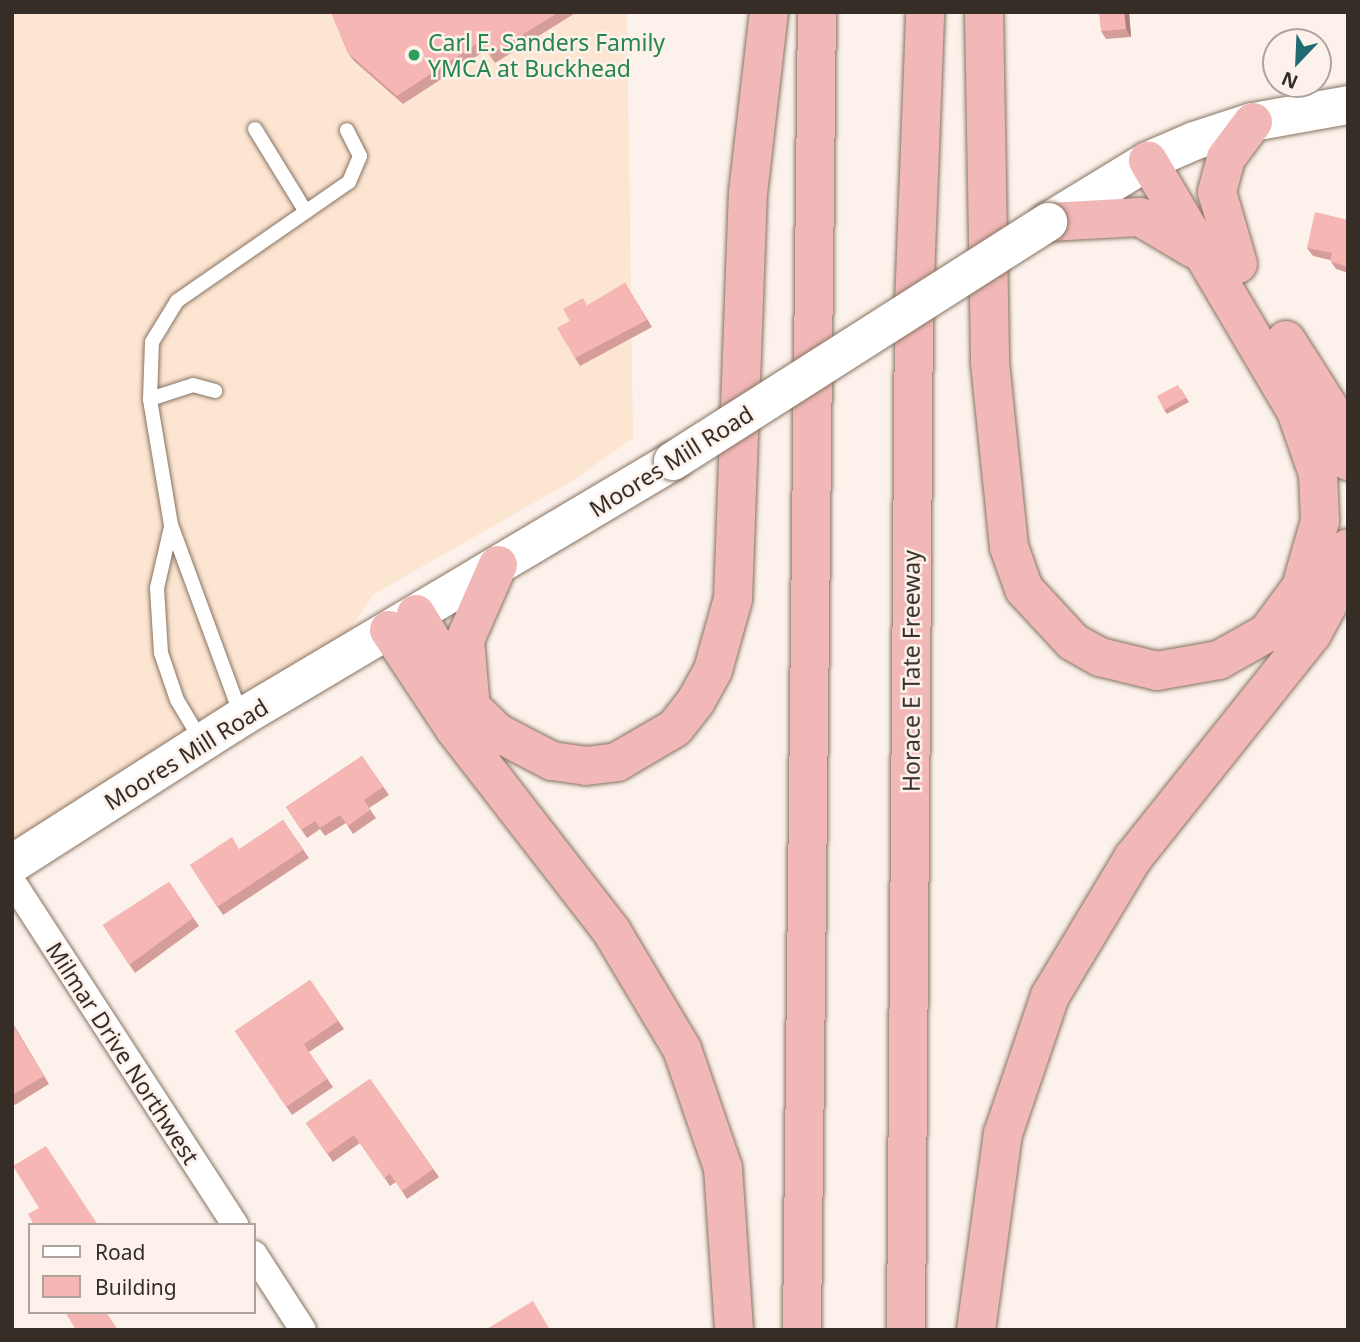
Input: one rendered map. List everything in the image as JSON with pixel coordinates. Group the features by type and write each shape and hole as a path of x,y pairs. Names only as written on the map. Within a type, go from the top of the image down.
{"highway":[{"path":"402,622 473,709 498,733 552,761 617,762 675,728 713,670 737,562 748,193 769,12"},
{"path":"802,1330 817,12"},
{"name":"Horace E Tate Freeway","path":"906,1330 914,304 925,12"},
{"path":"984,12 990,363 1009,547 1024,589 1046,619 1073,642 1126,666 1188,669 1219,660 1267,633 1301,587 1321,521 1318,474 1296,411 1222,262 1218,183 1226,158 1254,122"},
{"path":"1158,157 1222,262 1335,417 1348,461"},
{"path":"1048,222 1140,217 1174,232 1222,262"},
{"path":"976,1330 1003,1134 1051,996 1133,858 1312,634 1338,586 1348,548"},
{"path":"473,709 465,640 498,565"},
{"path":"402,622 454,728 620,943 682,1049 723,1168 734,1330"}],"street":[{"name":"Moores Mill Road","path":"12,864 242,717 673,461 1048,222 1158,157 1254,122 1348,105"},
{"name":"Milmar Drive Northwest","path":"12,881 234,1223"},
{"path":"256,1257 303,1330"}],"lane":[{"path":"255,129 306,212"},
{"path":"242,717 171,525 150,399 152,342 177,301 349,182 360,156 348,130"},
{"path":"150,399 193,385 215,391"},
{"path":"171,525 156,588 161,653 177,700 202,743"}],"shaded area":[{"path":"12,12 627,12 633,438 574,480 374,594 304,697 12,878"}],"building":[{"name":"Carl E. Sanders Family YMCA at Buckhead","path":"331,12 559,12 490,55 481,41 397,96 348,53"},
{"path":"1099,12 1124,12 1126,29 1101,31"},
{"path":"1315,212 1348,220 1348,267 1330,261 1332,253 1307,248"},
{"path":"625,283 647,320 575,358 557,328 570,321 563,309 583,298 587,306"},
{"path":"1178,385 1186,398 1164,410 1157,396"},
{"path":"362,756 383,787 364,800 370,810 348,826 340,815 320,828 315,821 301,830 286,807"},
{"path":"283,820 303,850 217,907 190,865 232,837 239,849"},
{"path":"169,882 193,918 129,965 103,925"},
{"path":"310,980 338,1021 304,1044 327,1079 286,1107 235,1031"},
{"path":"12,1024 44,1076 12,1095"},
{"path":"370,1079 433,1169 402,1191 390,1174 384,1178 354,1135 327,1154 306,1123"},
{"path":"46,1146 97,1223 33,1223 28,1214 39,1208 13,1166"},
{"path":"533,1301 550,1330 485,1330"},
{"path":"66,1314 107,1314 118,1330 76,1330"}],"place":[{"name":"Carl E. Sanders Family YMCA at Buckhead","path":"414,55"}]}
